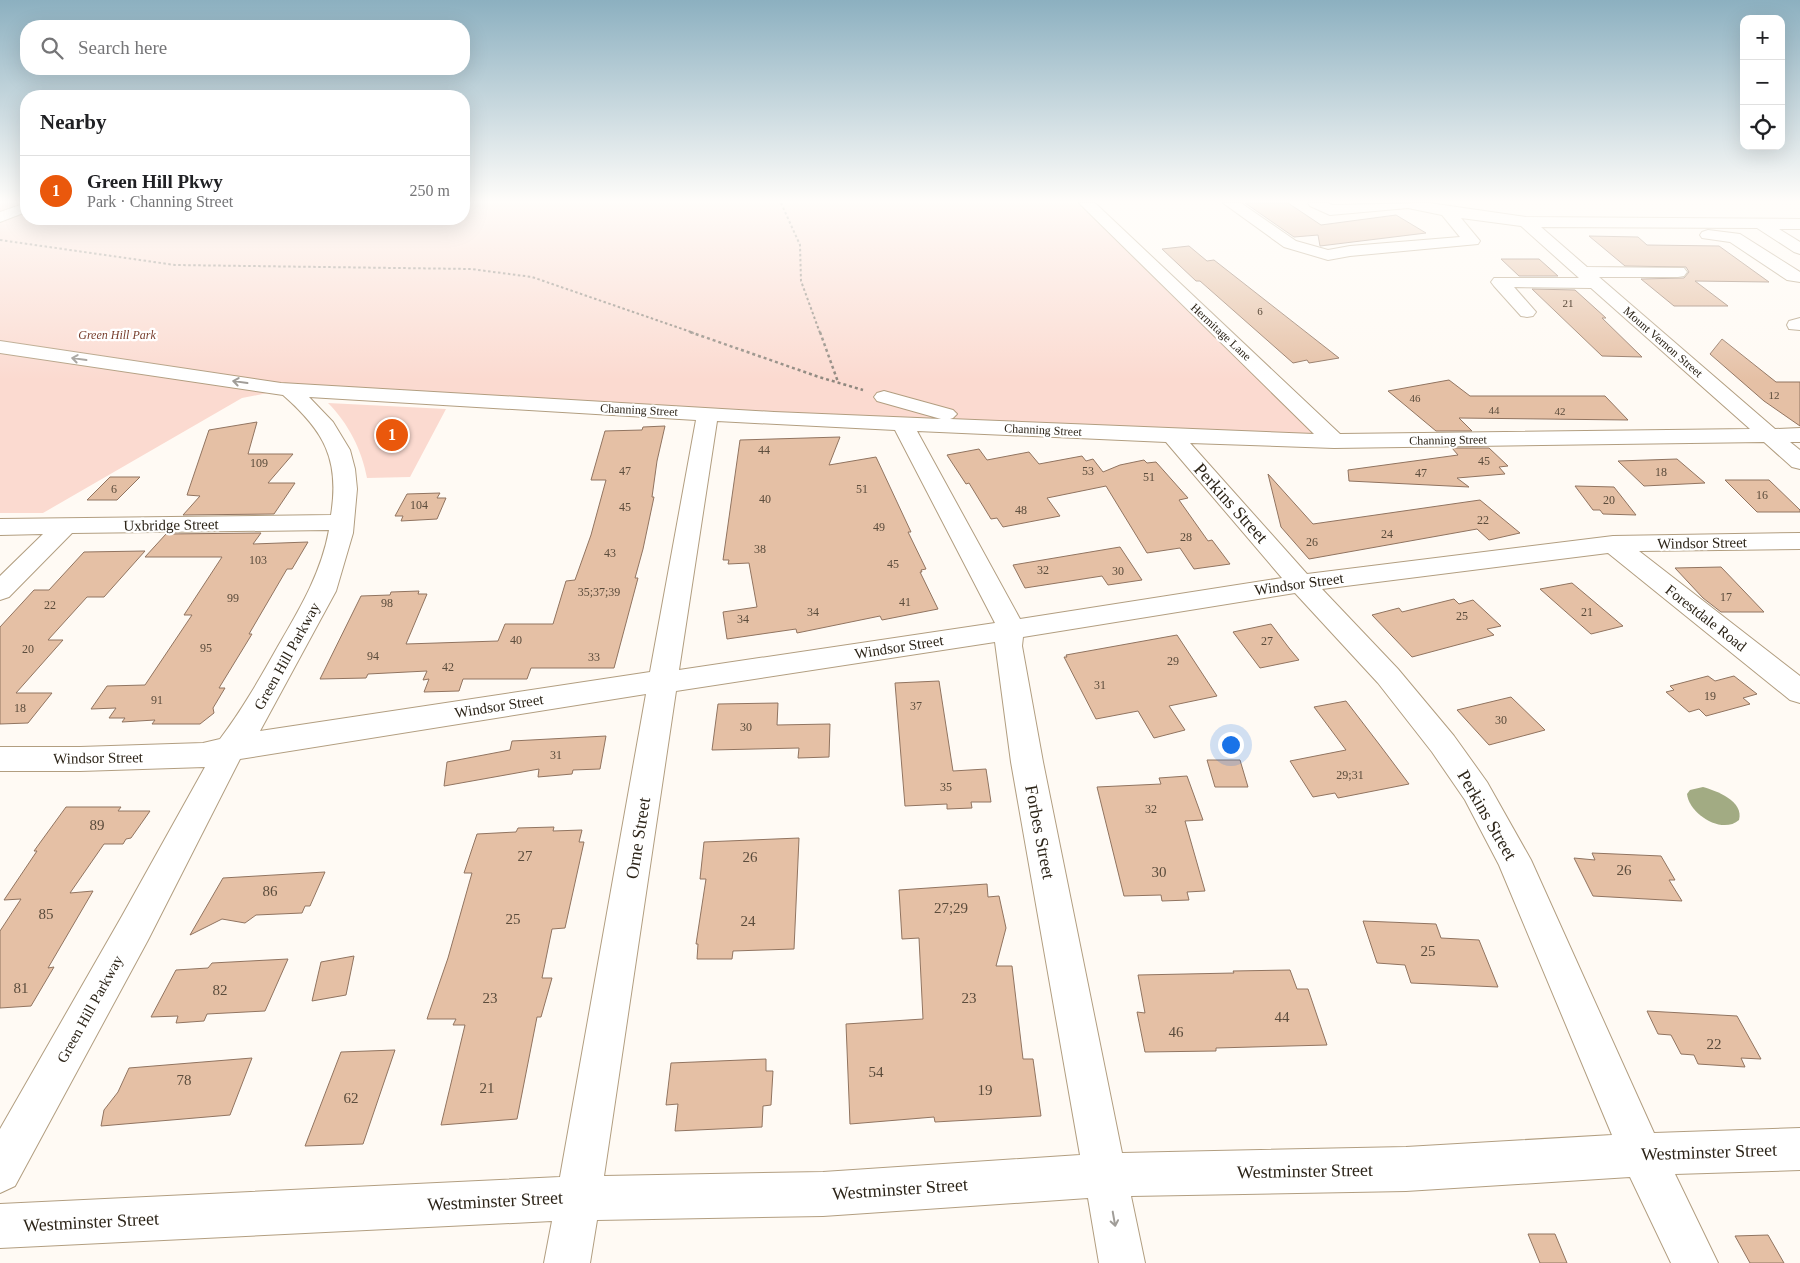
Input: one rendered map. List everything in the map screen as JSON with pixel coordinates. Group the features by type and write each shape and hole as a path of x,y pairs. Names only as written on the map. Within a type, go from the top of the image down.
{"street":[{"name":"Hermitage Lane","path":"1147,262 1334,441"},
{"name":"Mount Vernon Street","path":"1571,262 1800,462"},
{"path":"1772,262 1793,276 1800,277"},
{"path":"1527,312 1500,282 1678,272"},
{"path":"0,347 288,389"},
{"name":"Channing Street","path":"288,389 709,414 1172,436 1334,441 1800,435"},
{"name":"Green Hill Parkway","path":"0,1171 135,928 230,749 252,719 323,591 334,559 342,522 344,462 332,434 312,410 288,389"},
{"path":"884,396 996,428"},
{"name":"Orne Street","path":"567,1263 633,868 662,681 706,422 709,414"},
{"path":"902,423 1011,628"},
{"name":"Perkins Street","path":"1172,436 1301,583 1388,676 1443,744 1476,791 1514,860 1642,1155 1695,1263"},
{"name":"Uxbridge Street","path":"0,527 342,522"},
{"path":"0,591 64,527"},
{"name":"Windsor Street","path":"0,759 80,759 204,755 273,740 662,681 686,680 1301,583 1613,544 1800,541"},
{"name":"Forestdale Road","path":"1613,544 1800,692"},
{"name":"Forbes Street","path":"1011,628 1008,646 1027,762 1122,1263"},
{"name":"Westminster Street","path":"0,1226 578,1198 823,1194 1106,1175 1406,1170 1642,1155 1800,1149"}],"path":[{"path":"154,262 175,265 471,269 532,277 838,383 801,281 800,262"}],"green space":[{"name":"Green Hill Park","path":"0,262 1147,262 1334,441 288,389 242,398 43,513 0,513"},
{"path":"328,403 446,409 410,477 367,478 358,447 342,419"}],"shaded area":[{"path":"1703,787 1722,794 1733,802 1739,813 1739,820 1732,824 1716,824 1700,815 1689,801 1687,794 1690,790"}],"building":[{"path":"1176,262 1216,262 1339,358 1309,363 1307,360 1293,363 1200,281 1196,281"},
{"path":"1504,262 1542,262 1558,276 1519,276"},
{"path":"1620,262 1741,262 1769,282 1695,281 1728,306 1674,306 1641,279 1684,278 1689,272 1686,267 1625,266"},
{"path":"1532,289 1575,290 1606,318 1602,318 1642,357 1602,356"},
{"path":"1722,339 1776,382 1800,382 1800,426 1764,401 1710,354"},
{"path":"1449,380 1470,396 1605,396 1628,420 1459,418 1472,431 1436,431 1388,391"},
{"path":"257,422 248,454 293,454 268,483 295,483 274,514 183,515 200,496 187,495 209,430"},
{"path":"665,426 657,461 652,497 654,497 635,578 638,578 614,668 531,668 527,679 463,679 459,691 424,692 429,679 423,680 427,671 368,674 366,678 320,679 361,596 419,591 418,594 427,594 406,644 498,641 505,624 553,624 566,581 575,580 591,535 606,480 591,480 605,431 642,430 643,427"},
{"path":"840,437 829,465 876,457 911,532 908,532 926,569 920,572 938,609 882,620 880,616 797,633 796,629 727,639 723,612 757,607 749,563 728,564 729,560 723,560 740,440"},
{"path":"1452,448 1489,448 1508,466 1499,467 1505,474 1457,478 1469,487 1349,481 1348,470 1458,455"},
{"path":"979,449 987,460 1029,452 1039,464 1082,456 1086,461 1093,459 1103,472 1120,465 1144,460 1147,463 1156,462 1188,498 1179,500 1208,541 1212,540 1230,564 1194,569 1180,548 1147,553 1106,486 1047,498 1060,516 1003,527 997,518 991,519 969,483 966,484 947,455"},
{"path":"1677,459 1705,483 1644,486 1618,461"},
{"path":"1268,474 1313,524 1480,500 1520,533 1489,540 1477,529 1309,559 1281,527"},
{"path":"110,477 140,477 117,500 87,500"},
{"path":"1725,480 1769,480 1800,512 1757,512"},
{"path":"1575,486 1614,487 1636,515 1603,514 1600,510 1593,510"},
{"path":"440,493 437,498 446,498 437,519 401,521 403,516 395,516 407,494"},
{"path":"261,533 253,544 308,542 292,569 287,569 249,634 252,634 219,688 225,688 213,708 214,713 200,724 152,724 155,720 122,722 125,718 109,718 116,708 91,709 107,686 145,685 192,615 184,615 222,557 145,557 166,534"},
{"path":"1120,547 1142,580 1108,585 1102,576 1025,588 1013,565"},
{"path":"145,551 104,597 87,597 48,640 63,640 16,693 52,693 28,723 0,724 0,627 34,590 49,590 84,552"},
{"path":"1721,567 1764,612 1721,612 1703,598 1675,568"},
{"path":"1572,583 1623,626 1591,634 1540,589"},
{"path":"1454,599 1459,604 1473,600 1501,626 1487,629 1494,635 1412,657 1372,615 1399,608 1402,612"},
{"path":"1271,624 1299,660 1260,668 1233,632"},
{"path":"1177,635 1217,696 1169,706 1185,730 1154,738 1138,711 1096,719 1064,657 1067,657 1066,655"},
{"path":"1708,676 1715,681 1734,676 1757,694 1743,698 1750,704 1706,716 1699,709 1689,712 1666,692 1674,690 1670,686"},
{"path":"939,681 953,771 986,769 991,802 971,802 972,808 947,809 947,804 905,806 895,683"},
{"path":"1511,697 1545,730 1489,745 1457,710"},
{"path":"1346,701 1409,784 1338,798 1335,793 1313,797 1290,761 1346,750 1314,707"},
{"path":"778,703 777,725 830,724 829,757 798,758 799,748 712,750 718,704"},
{"path":"606,736 600,769 573,770 572,774 538,777 539,769 444,786 447,762 510,750 512,741"},
{"path":"1207,760 1240,760 1248,787 1215,787"},
{"path":"1187,776 1203,820 1185,821 1205,891 1187,892 1189,900 1162,901 1161,895 1124,896 1097,787 1161,784 1159,778"},
{"path":"66,807 121,807 118,811 150,811 131,838 126,839 123,844 104,844 70,893 93,891 48,968 54,967 31,1006 0,1008 0,931 21,899 4,900 37,851 34,851"},
{"path":"554,827 553,831 582,830 579,842 584,842 565,928 552,929 542,978 552,978 541,1017 537,1017 517,1119 441,1125 465,1025 453,1025 456,1019 427,1019 448,958 472,873 464,873 477,834 516,832 518,828"},
{"path":"799,838 794,949 733,951 732,959 697,959 698,944 696,944 706,879 700,879 704,842"},
{"path":"1592,853 1661,856 1675,880 1669,880 1682,901 1593,896 1574,858 1595,860"},
{"path":"325,872 310,906 305,906 302,913 256,915 245,923 222,919 190,935 223,878"},
{"path":"987,884 988,897 999,896 1006,928 996,966 1012,966 1023,1059 1033,1059 1041,1116 935,1122 934,1117 850,1124 846,1024 923,1019 919,938 902,939 899,890"},
{"path":"1363,921 1436,924 1441,938 1479,940 1498,987 1411,983 1405,965 1377,963"},
{"path":"354,956 346,995 312,1001 321,962"},
{"path":"288,959 265,1011 207,1014 204,1021 176,1023 178,1016 151,1017 176,970 208,968 212,963"},
{"path":"1290,970 1297,989 1308,989 1327,1045 1216,1048 1216,1051 1145,1052 1137,1012 1145,1013 1138,975"},
{"path":"1647,1011 1737,1016 1761,1059 1741,1058 1745,1067 1698,1064 1694,1055 1681,1054 1671,1035 1658,1034"},
{"path":"395,1050 363,1144 305,1146 341,1052"},
{"path":"252,1058 230,1115 101,1126 104,1110 118,1092 129,1068"},
{"path":"766,1059 766,1071 773,1071 771,1105 763,1106 762,1127 675,1131 678,1104 666,1105 671,1063"},
{"path":"1528,1234 1555,1234 1567,1263 1540,1263"},
{"path":"1768,1235 1784,1263 1750,1263 1735,1236"}],"place":[{"name":"Green Hill Pkwy","path":"392,435"}]}
